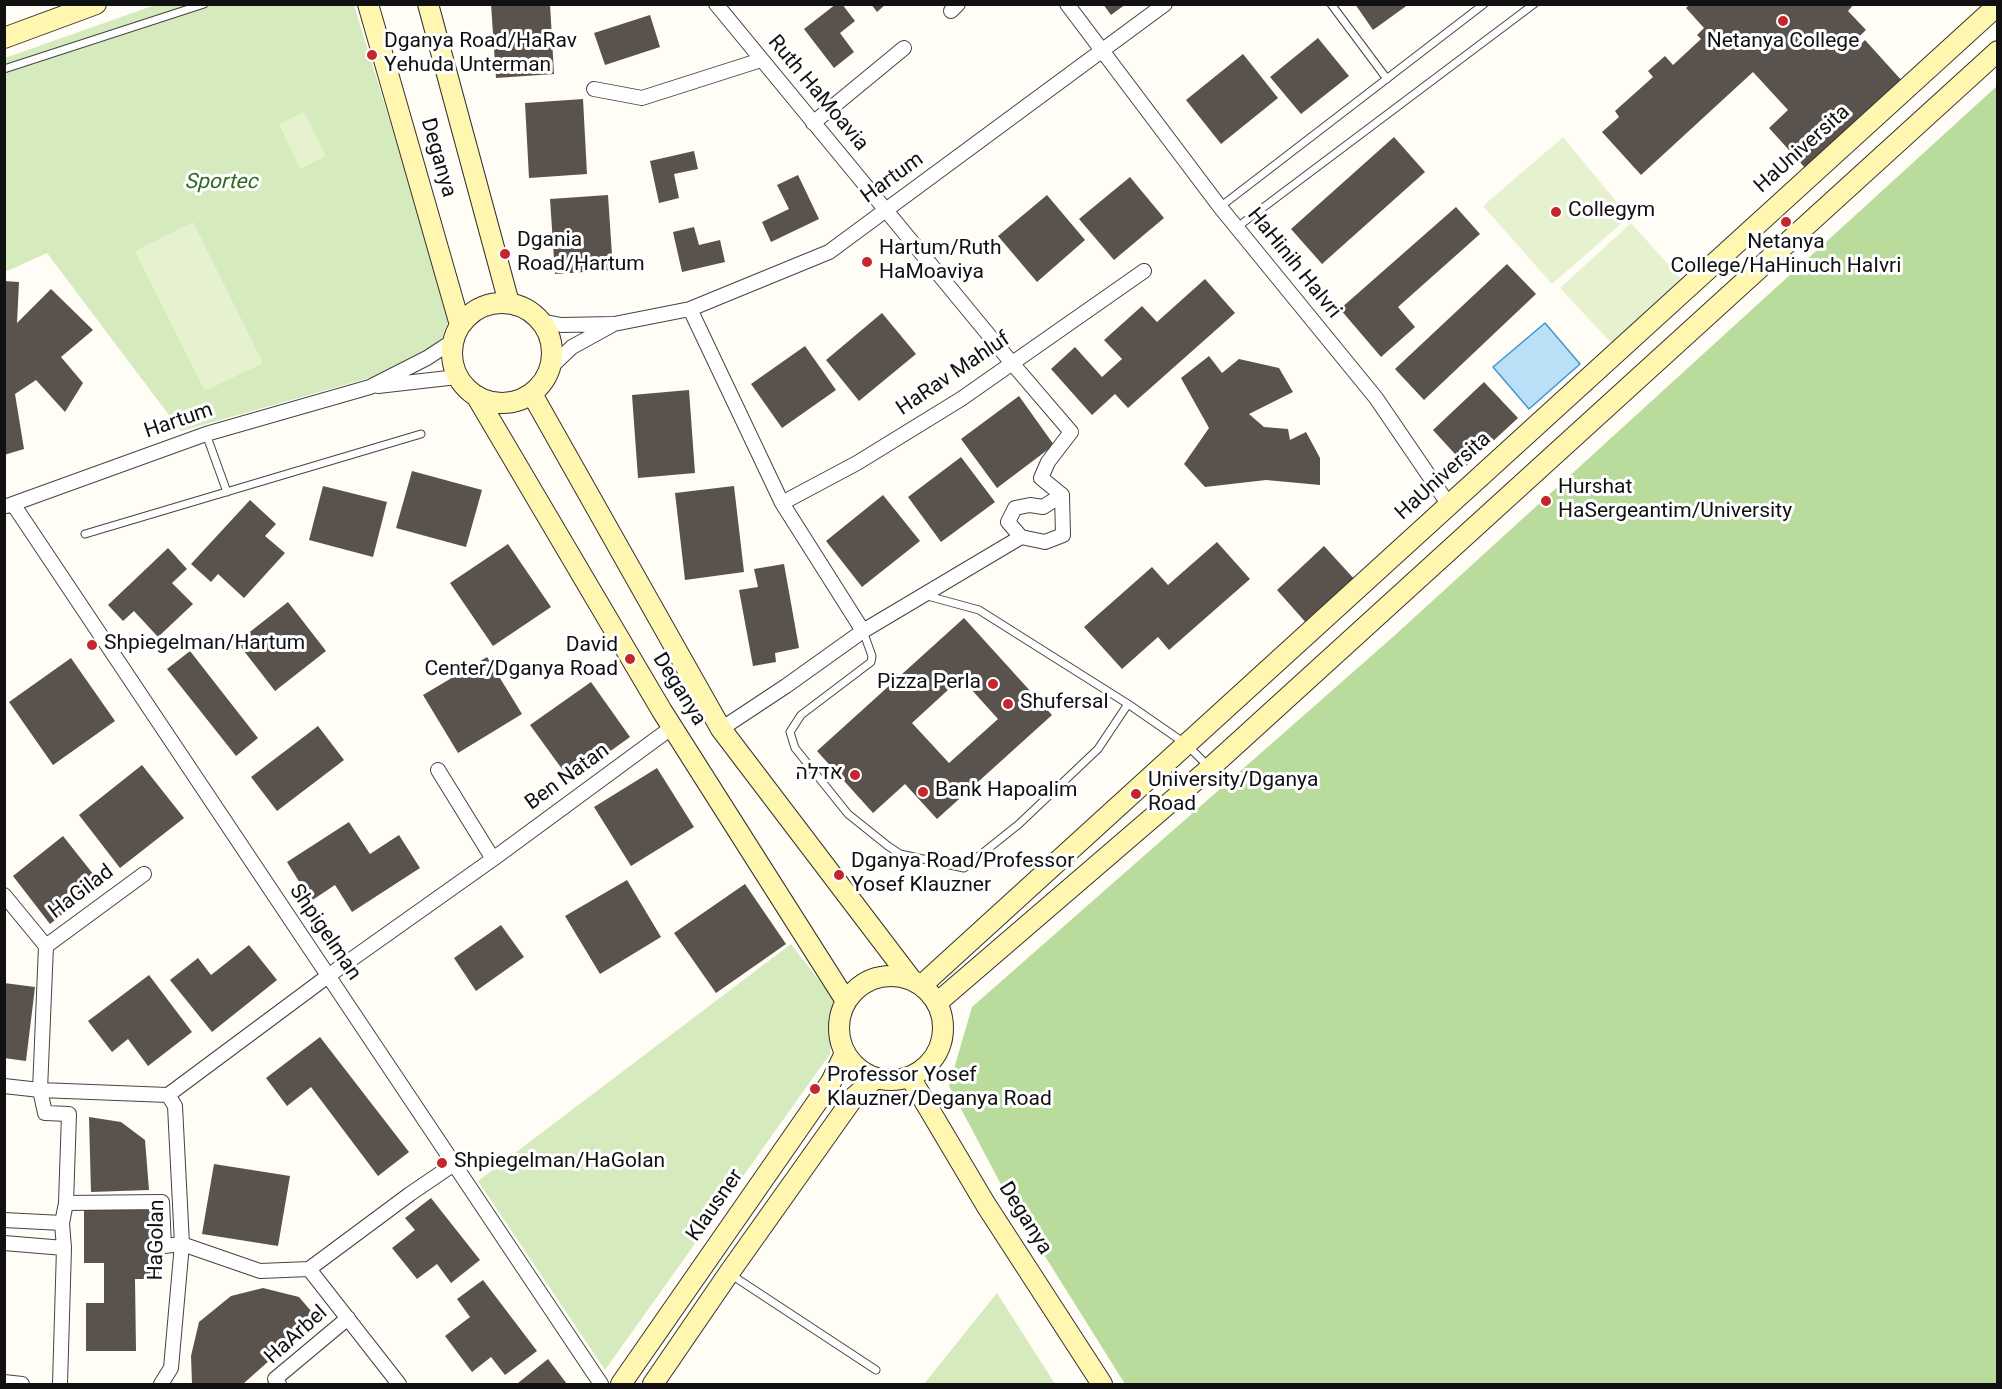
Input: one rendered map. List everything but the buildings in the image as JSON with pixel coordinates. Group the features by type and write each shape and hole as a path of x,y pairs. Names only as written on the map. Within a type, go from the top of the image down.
{"street":[{"path":"4,38 96,4"},
{"name":"Deganya","path":"368,4 456,333"},
{"name":"Deganya","path":"428,4 509,303"},
{"name":"Ruth HaMoavia","path":"716,4 1071,432 1048,462 1041,478 1062,495"},
{"name":"HaHinih HaIvri","path":"1067,4 1236,228 1376,398 1449,505"},
{"name":"Hartum","path":"541,321 561,325 614,324 690,309 829,252 1165,4"},
{"name":"HaUniversita","path":"916,982 1186,744 1998,4"},
{"path":"813,123 904,48"},
{"path":"938,1002 1210,768 1998,51"},
{"path":"594,89 642,98 761,60"},
{"name":"HaRav Mahluf","path":"782,503 857,463 961,399 1144,271"},
{"path":"509,303 532,313 541,321 548,332 552,356 550,368 542,384 532,394 515,402 496,404 478,399 470,393 456,377 451,353 456,333 477,310 487,305 509,303"},
{"path":"690,309 782,503 863,631"},
{"name":"Hartum","path":"550,368 572,347 614,324"},
{"name":"Hartum","path":"370,387 427,358 456,333"},
{"name":"Hartum","path":"9,505 206,434 370,387 456,377"},
{"name":"Deganya","path":"532,394 721,729 916,982"},
{"name":"Deganya","path":"478,399 662,711 846,1001"},
{"path":"1062,495 1063,536 1046,542 1021,537 1008,522 1016,508 1030,505 1042,507 1062,495"},
{"name":"Shpigelman","path":"9,505 602,1384"},
{"path":"721,729 863,631 1021,537"},
{"name":"Ben Natan","path":"328,976 493,859 667,731"},
{"path":"438,770 493,859"},
{"name":"HaGilad","path":"46,946 144,874"},
{"name":"HaGilad","path":"4,895 46,946 40,1090"},
{"path":"893,975 916,982 938,1002 943,1018 943,1036 938,1053 926,1067 910,1077 894,1080 876,1078 856,1067 845,1053 839,1036 840,1018 846,1001 858,987 875,978 893,975"},
{"path":"4,1086 40,1090 168,1095 328,976"},
{"name":"Klausner","path":"621,1384 831,1082 845,1053"},
{"name":"Deganya","path":"910,1077 986,1205 1102,1384"},
{"path":"653,1384 854,1097 876,1078"},
{"path":"40,1090 45,1113 69,1114 66,1203 62,1223 64,1248 60,1384"},
{"name":"HaGolan","path":"161,1384 171,1368 182,1244 175,1106 168,1095"},
{"path":"66,1203 162,1202 164,1246 182,1244 260,1271 309,1269 454,1164"},
{"path":"4,1220 62,1223"},
{"path":"4,1243 64,1248"},
{"name":"HaArbel","path":"309,1269 399,1384"},
{"name":"HaArbel","path":"279,1384 275,1379 348,1318"},
{"path":"4,1382 22,1384"}],"lane":[{"path":"4,69 204,4"},
{"path":"1331,4 1387,79"},
{"path":"1220,207 1484,4"},
{"path":"1236,228 1534,4"},
{"path":"206,434 227,492"},
{"path":"85,534 421,434"},
{"path":"922,595 979,610 1128,704 1186,744 1210,768"},
{"path":"863,631 872,656 871,662 801,715 790,732 795,748 848,814 900,854 964,868 1019,824 1098,749 1128,704"},
{"path":"729,1273 876,1370"}],"green space":[{"name":"Sportec","path":"155,5 354,5 450,317 433,360 181,431 47,253 5,272 5,58"},
{"path":"1997,86 1997,1384 1125,1384 1006,1194 949,1086 972,1007 1394,636"},
{"path":"304,112 326,156 300,169 279,124"},
{"name":"Collegym","path":"1563,137 1629,217 1552,284 1483,206"},
{"path":"193,222 263,363 205,391 135,251"},
{"name":"Collegym","path":"1631,223 1684,282 1613,345 1560,288"},
{"path":"791,944 835,1001 830,1054 605,1370 478,1181"},
{"path":"997,1293 1055,1384 924,1384"}],"water":[{"path":"1545,323 1580,364 1529,409 1493,367"}],"place":[{"name":"Netanya College","path":"1783,21"},
{"name":"Dganya Road/HaRav Yehuda Unterman","path":"372,55"},
{"name":"Collegym","path":"1556,212"},
{"name":"Netanya College/HaHinuch HaIvri","path":"1786,222"},
{"name":"Dgania Road/Hartum","path":"505,254"},
{"name":"Hartum/Ruth HaMoaviya","path":"867,262"},
{"name":"Hurshat HaSergeantim/University","path":"1546,501"},
{"name":"Shpiegelman/Hartum","path":"92,645"},
{"name":"David Center/Dganya Road","path":"630,659"},
{"name":"Pizza Perla","path":"993,684"},
{"name":"Shufersal","path":"1008,704"},
{"name":"אדלה","path":"855,775"},
{"name":"Bank Hapoalim","path":"923,792"},
{"name":"University/Dganya Road","path":"1136,794"},
{"name":"Dganya Road/Professor Yosef Klauzner","path":"839,875"},
{"name":"Professor Yosef Klauzner/Deganya Road","path":"815,1089"},
{"name":"Shpiegelman/HaGolan","path":"442,1163"}]}
